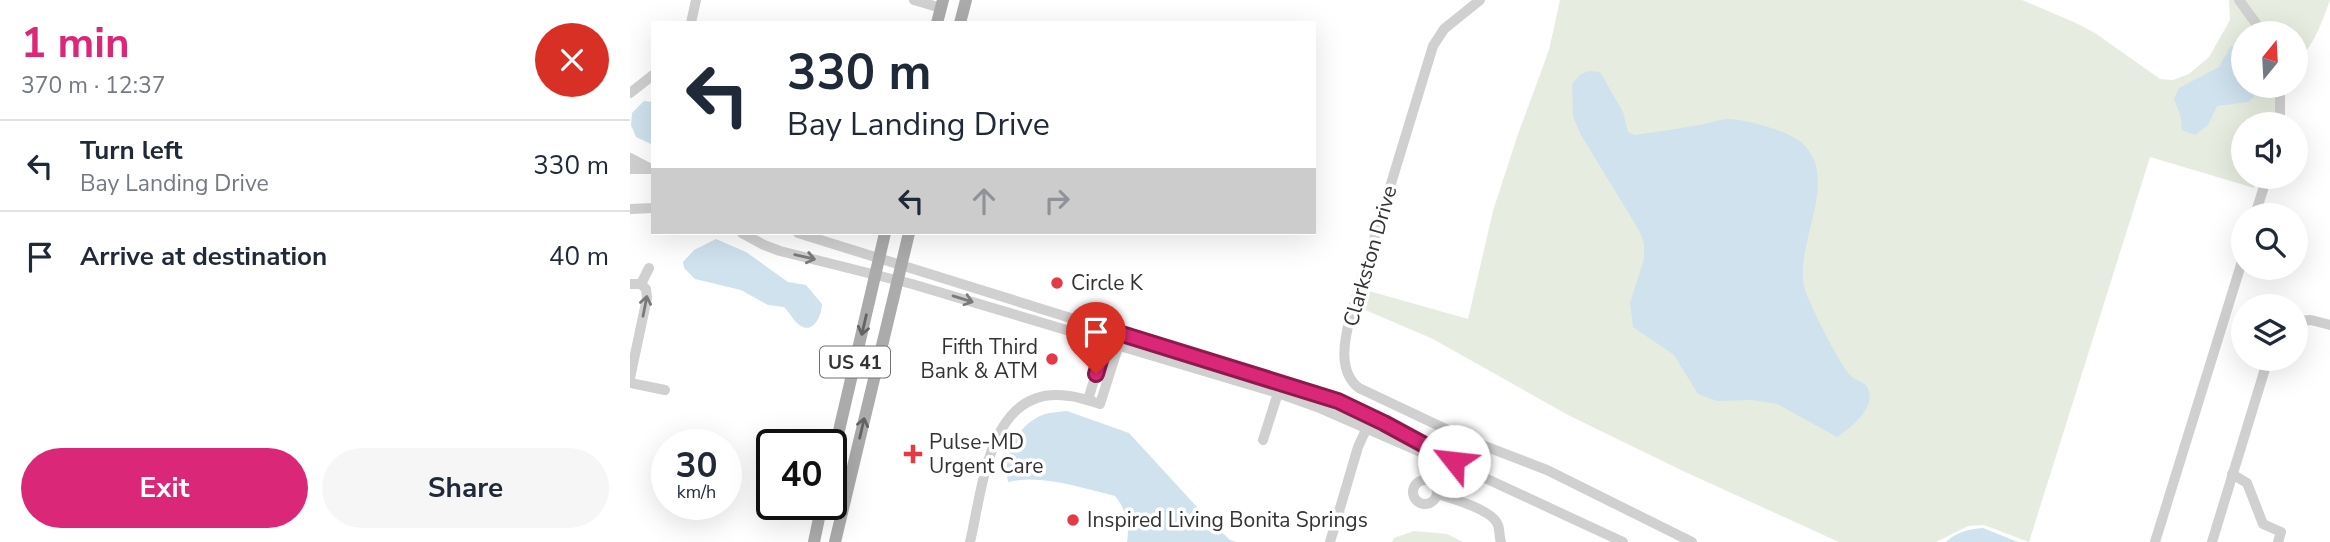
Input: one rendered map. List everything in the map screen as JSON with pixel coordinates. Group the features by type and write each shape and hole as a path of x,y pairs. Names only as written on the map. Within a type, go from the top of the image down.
{"main road":[{"path":"961,21 966,0"},
{"path":"938,21 942,4"},
{"name":"US 41","path":"839,429 885,235"},
{"name":"US 41","path":"835,542 909,235"},
{"path":"814,542 819,520"}],"street":[{"path":"691,21 696,0"},
{"path":"914,0 942,4"},
{"name":"Clarkston Drive","path":"1480,0 1444,29 1433,46 1350,318 1345,347 1348,376 1359,388 1469,440 1537,466 1692,542"},
{"path":"2239,0 2254,21"},
{"path":"630,93 651,77"},
{"path":"630,158 651,169"},
{"path":"630,169 651,169"},
{"path":"630,209 651,208"},
{"path":"746,235 780,251 876,274 1278,393 1367,428 1451,466 1472,472"},
{"path":"804,235 1338,401 1371,416 1472,472 1618,541"},
{"path":"630,378 647,298 646,289 635,284 649,268"},
{"path":"2155,542 2236,280"},
{"path":"2308,320 2330,326"},
{"path":"1088,400 1109,330"},
{"path":"970,542 993,445 1007,419 1024,404 1047,396 1069,396 1100,404 1122,334"},
{"path":"2212,542 2264,371"},
{"path":"630,383 665,390"},
{"path":"1263,440 1278,393"},
{"path":"1330,542 1358,447 1371,416"},
{"path":"2232,474 2246,483 2263,524 2281,532 2278,542"},
{"path":"1437,494 1492,517 1498,523 1501,542"}],"shaded area":[{"path":"1560,0 2022,0 2095,33 2160,79 2173,80 2189,74 2209,57 2230,20 2229,0 2330,0 2308,48 2308,21 2231,21 2231,98 2281,98 2276,112 2231,112 2231,181 2150,157 2029,542 1984,525 1968,526 1936,542 1839,542 1568,415 1433,339 1363,309 1369,291 1468,319 1493,211 1549,50"},
{"path":"1414,531 1447,534 1463,542 1392,542 1394,538"}],"water":[{"path":"2231,46 2231,98 2252,98 2248,102 2217,106 2208,125 2195,135 2182,130 2181,117 2174,99 2179,88 2219,67"},
{"path":"1589,71 1600,72 1623,112 1628,132 1635,135 1730,119 1787,134 1801,142 1813,157 1818,174 1817,193 1805,253 1805,290 1839,360 1853,378 1866,385 1870,399 1860,418 1837,437 1777,404 1752,400 1717,401 1698,394 1674,355 1633,327 1630,303 1644,259 1644,244 1640,232 1581,135 1573,117 1572,84 1581,74"},
{"path":"644,101 651,102 651,144 636,137 631,125 632,113"},
{"path":"716,239 746,252 788,282 806,285 822,304 816,322 806,328 796,322 784,307 768,305 741,290 695,279 684,268 683,262 694,250"},
{"path":"1067,411 1129,433 1209,520 1230,540 1237,542 1127,542 1126,518 1115,496 1048,481 1008,482 1007,461 1020,432 1035,418"},
{"path":"1983,528 2018,542 1946,542 1963,532"}],"place":[{"name":"Circle K","path":"1057,283"},
{"name":"Fifth Third Bank & ATM","path":"1052,359"},
{"name":"Pulse-MD Urgent Care","path":"913,454"},
{"name":"Inspired Living Bonita Springs","path":"1073,520"}],"route":[{"path":"1096,374 1109,330 1338,401 1454,461"}]}
